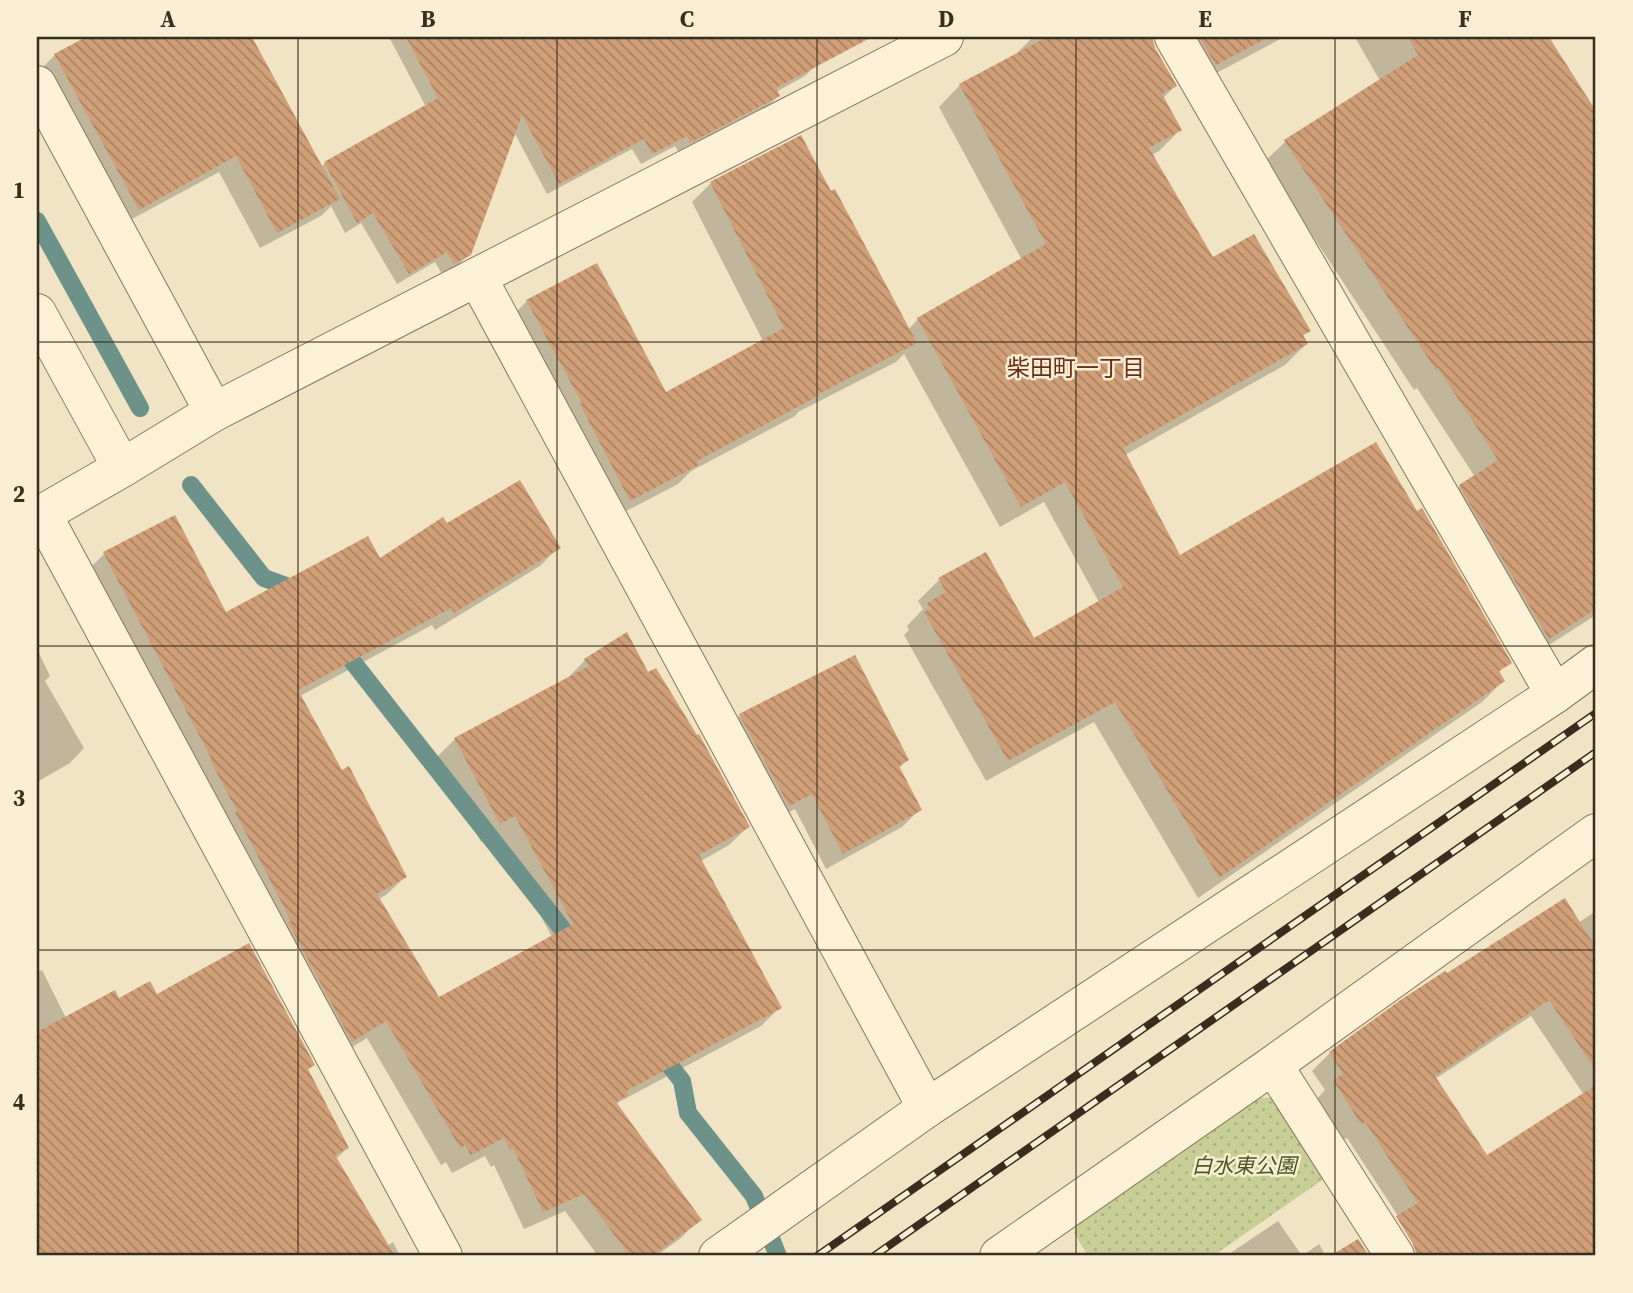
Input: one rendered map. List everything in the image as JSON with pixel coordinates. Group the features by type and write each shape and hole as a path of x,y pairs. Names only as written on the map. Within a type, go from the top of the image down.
{"street":[{"path":"443,1256 39,515 214,412 944,37"},
{"path":"1174,37 1555,694"},
{"path":"37,85 214,412"},
{"path":"477,277 927,1108"},
{"path":"37,313 122,468"},
{"path":"731,1247 927,1108 1555,694 1596,664"},
{"path":"999,1256 1273,1065 1596,833"},
{"path":"1273,1065 1395,1256"}],"green space":[{"name":"白水東公園","path":"1278,1097 1328,1176 1213,1256 1088,1256 1074,1233 1086,1211 1239,1099"}],"building":[{"path":"86,37 252,37 340,199 277,233 236,156 139,210 54,54"},
{"path":"406,37 872,37 776,88 780,96 690,143 687,136 652,154 644,139 559,184 522,115 471,255 454,264 447,252 409,274 373,213 357,223 324,162 438,98"},
{"path":"1047,37 1152,37 1155,48 1177,86 1162,94 1182,130 1149,148 1213,257 1254,234 1311,331 1303,335 1308,344 1123,448 1180,555 1376,442 1417,511 1422,508 1512,663 1499,671 1505,681 1219,878 1115,702 1008,761 924,612 930,609 927,603 946,592 938,578 986,552 1034,638 1123,587 1065,482 1021,507 917,318 1046,244 959,84"},
{"path":"1199,37 1269,37 1216,65"},
{"path":"1408,37 1549,37 1596,111 1596,609 1549,639 1459,485 1498,460 1284,140 1418,55"},
{"path":"801,135 831,191 835,189 917,343 815,396 697,461 699,465 630,501 580,404 582,403 526,300 597,263 666,392 784,328 710,182"},
{"path":"520,480 561,548 454,613 451,608 298,690 342,770 349,766 407,877 377,894 439,997 573,924 515,816 500,824 454,738 589,666 584,659 627,632 648,672 656,668 697,735 699,734 750,827 699,855 782,1008 626,1091 629,1095 616,1102 702,1220 652,1256 630,1256 584,1194 543,1212 513,1148 510,1150 504,1138 471,1155 465,1145 460,1148 386,1021 352,1042 288,922 291,921 235,812 237,811 212,760 103,552 175,515 226,612 368,536 380,558 443,517 447,523"},
{"path":"855,655 909,760 899,766 922,810 843,854 812,794 789,806 739,714"},
{"path":"1565,898 1596,948 1596,1071 1549,1000 1435,1076 1487,1155 1596,1085 1596,1256 1417,1256 1396,1216 1418,1203 1365,1122 1361,1124 1333,1080 1343,1074 1329,1052 1402,999"},
{"path":"249,943 315,1065 308,1069 349,1148 335,1155 395,1256 37,1256 37,1032 115,990 119,998 150,981 157,994"},
{"path":"1358,1239 1369,1256 1330,1256"}],"waterway":[{"path":"37,221 140,408"},
{"path":"191,485 264,578 299,593"},
{"path":"338,643 578,949"},
{"path":"656,1048 682,1081 688,1113 754,1196 778,1256"}],"railway":[{"path":"817,1256 1596,713"},
{"path":"874,1256 1596,752"}],"district":[{"name":"柴田町一丁目","path":"1076,368"}]}
